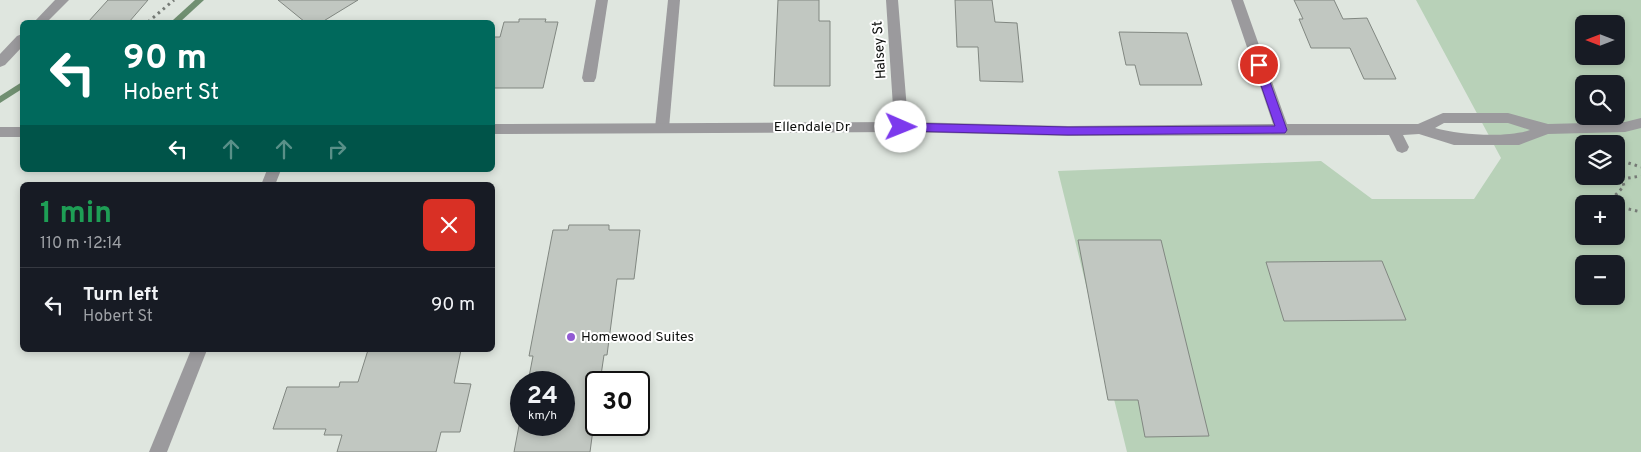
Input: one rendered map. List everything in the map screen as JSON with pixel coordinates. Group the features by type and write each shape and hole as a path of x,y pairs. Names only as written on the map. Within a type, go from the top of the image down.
{"street":[{"path":"42,20 63,0"},
{"path":"589,78 602,0"},
{"path":"662,128 674,0"},
{"name":"Halsey St","path":"892,0 901,127"},
{"path":"1237,0 1282,130"},
{"path":"0,62 20,41"},
{"path":"1419,129 1443,118 1508,118 1548,129 1625,127 1641,123"},
{"name":"Ellendale Dr","path":"495,129 901,127 1068,131 1419,129"},
{"path":"1394,129 1402,147"},
{"path":"1419,129 1454,140 1519,139 1548,129"},
{"path":"0,132 20,132"},
{"path":"158,452 198,352"}],"path":[{"path":"150,20 174,0"},
{"path":"1625,162 1641,167"},
{"path":"1616,195 1624,186 1622,179 1641,176"},
{"path":"1625,208 1641,212"}],"green space":[{"path":"1416,0 1641,0 1641,452 1127,452 1058,171 1321,161 1372,199 1474,199 1501,158"}],"building":[{"path":"108,0 148,0 131,20 90,20"},
{"path":"278,0 358,0 325,20 303,20"},
{"path":"778,0 819,0 819,21 830,21 830,86 774,86"},
{"path":"955,0 992,0 995,22 1017,23 1023,82 980,81 978,47 957,47"},
{"path":"1294,0 1334,0 1343,19 1367,18 1396,79 1364,79 1350,48 1311,48 1299,19 1303,19"},
{"path":"519,19 546,19 545,22 558,22 543,88 495,88 495,37 500,37 504,22 519,22"},
{"path":"1119,32 1187,33 1202,85 1140,85 1135,65 1126,65"},
{"name":"Homewood Suites","path":"569,225 609,225 609,230 640,230 634,279 617,279 607,355 604,355 602,371 585,371 585,436 592,436 590,452 514,452 517,436 575,436 575,371 530,371 533,356 529,356 553,230 568,230"},
{"path":"1078,240 1161,240 1209,436 1145,437 1138,400 1108,400"},
{"path":"1382,261 1406,320 1284,321 1266,262"},
{"path":"367,352 461,352 454,383 471,384 460,432 441,432 436,452 337,452 342,435 324,435 326,429 273,429 287,387 339,387 340,382 358,382"}],"waterway":[{"path":"178,20 200,0"},
{"path":"0,100 20,86"}],"place":[{"name":"Homewood Suites","path":"571,337"}],"route":[{"path":"901,127 1068,131 1282,130 1259,65"}]}
